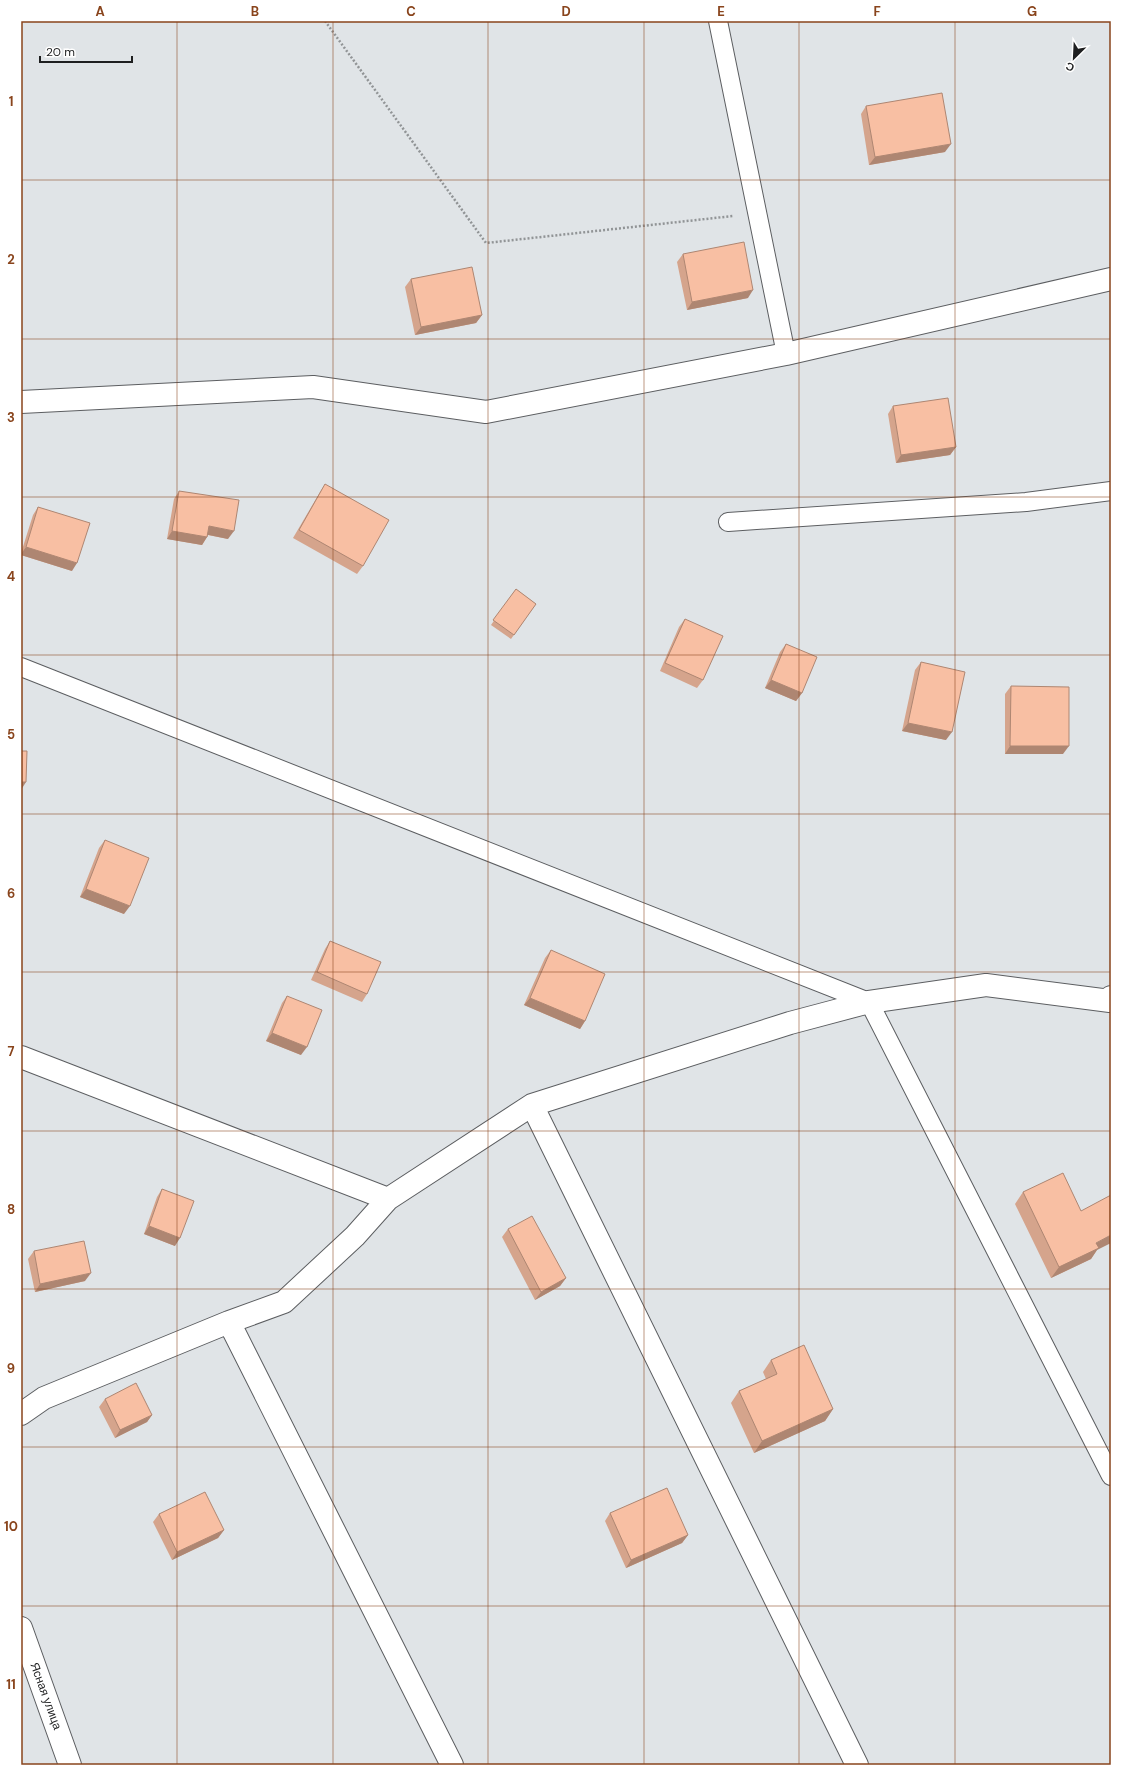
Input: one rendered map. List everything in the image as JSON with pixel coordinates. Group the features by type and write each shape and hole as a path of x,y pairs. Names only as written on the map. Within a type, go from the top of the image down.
{"street":[{"path":"21,402 313,387 486,412 786,354 1111,279"},
{"path":"21,1414 44,1398 229,1322 284,1302 355,1236 388,1199 532,1105 790,1023 869,1002 986,985 1111,1000"},
{"path":"21,1057 388,1199"},
{"path":"532,1105 857,1765"},
{"path":"229,1322 452,1765"},
{"name":"Ясная улица","path":"21,1628 70,1765"}],"lane":[{"path":"718,21 786,354"},
{"path":"728,522 1026,502 1111,491"},
{"path":"21,667 869,1002 1111,1476"}],"path":[{"path":"325,21 486,243 757,213"}],"building":[{"path":"942,93 951,144 875,157 866,106"},
{"path":"744,242 753,290 692,302 683,254"},
{"path":"472,267 482,315 421,327 411,279"},
{"path":"948,398 956,447 901,455 893,406"},
{"path":"325,484 389,520 363,566 299,530"},
{"path":"179,491 239,500 234,531 209,526 207,537 172,531"},
{"path":"38,507 90,523 77,563 26,547"},
{"path":"516,589 536,604 514,635 493,620"},
{"path":"685,619 723,636 703,680 665,663"},
{"path":"786,644 817,657 802,693 771,680"},
{"path":"921,662 965,672 952,732 908,723"},
{"path":"1011,686 1069,687 1069,746 1010,746"},
{"path":"21,751 27,751 26,782 21,782"},
{"path":"105,840 149,858 130,906 86,889"},
{"path":"330,941 381,962 367,994 317,972"},
{"path":"551,950 605,974 585,1021 530,998"},
{"path":"287,996 322,1010 307,1047 272,1033"},
{"path":"1063,1173 1081,1211 1111,1195 1111,1235 1096,1243 1099,1248 1059,1267 1023,1192"},
{"path":"162,1189 194,1201 180,1238 149,1226"},
{"path":"532,1216 566,1278 541,1292 508,1229"},
{"path":"84,1241 91,1273 40,1284 34,1251"},
{"path":"804,1345 833,1409 762,1441 739,1391 777,1374 771,1360"},
{"path":"136,1383 152,1415 120,1430 105,1399"},
{"path":"667,1488 688,1535 631,1560 610,1513"},
{"path":"205,1492 224,1530 177,1552 159,1514"}]}
